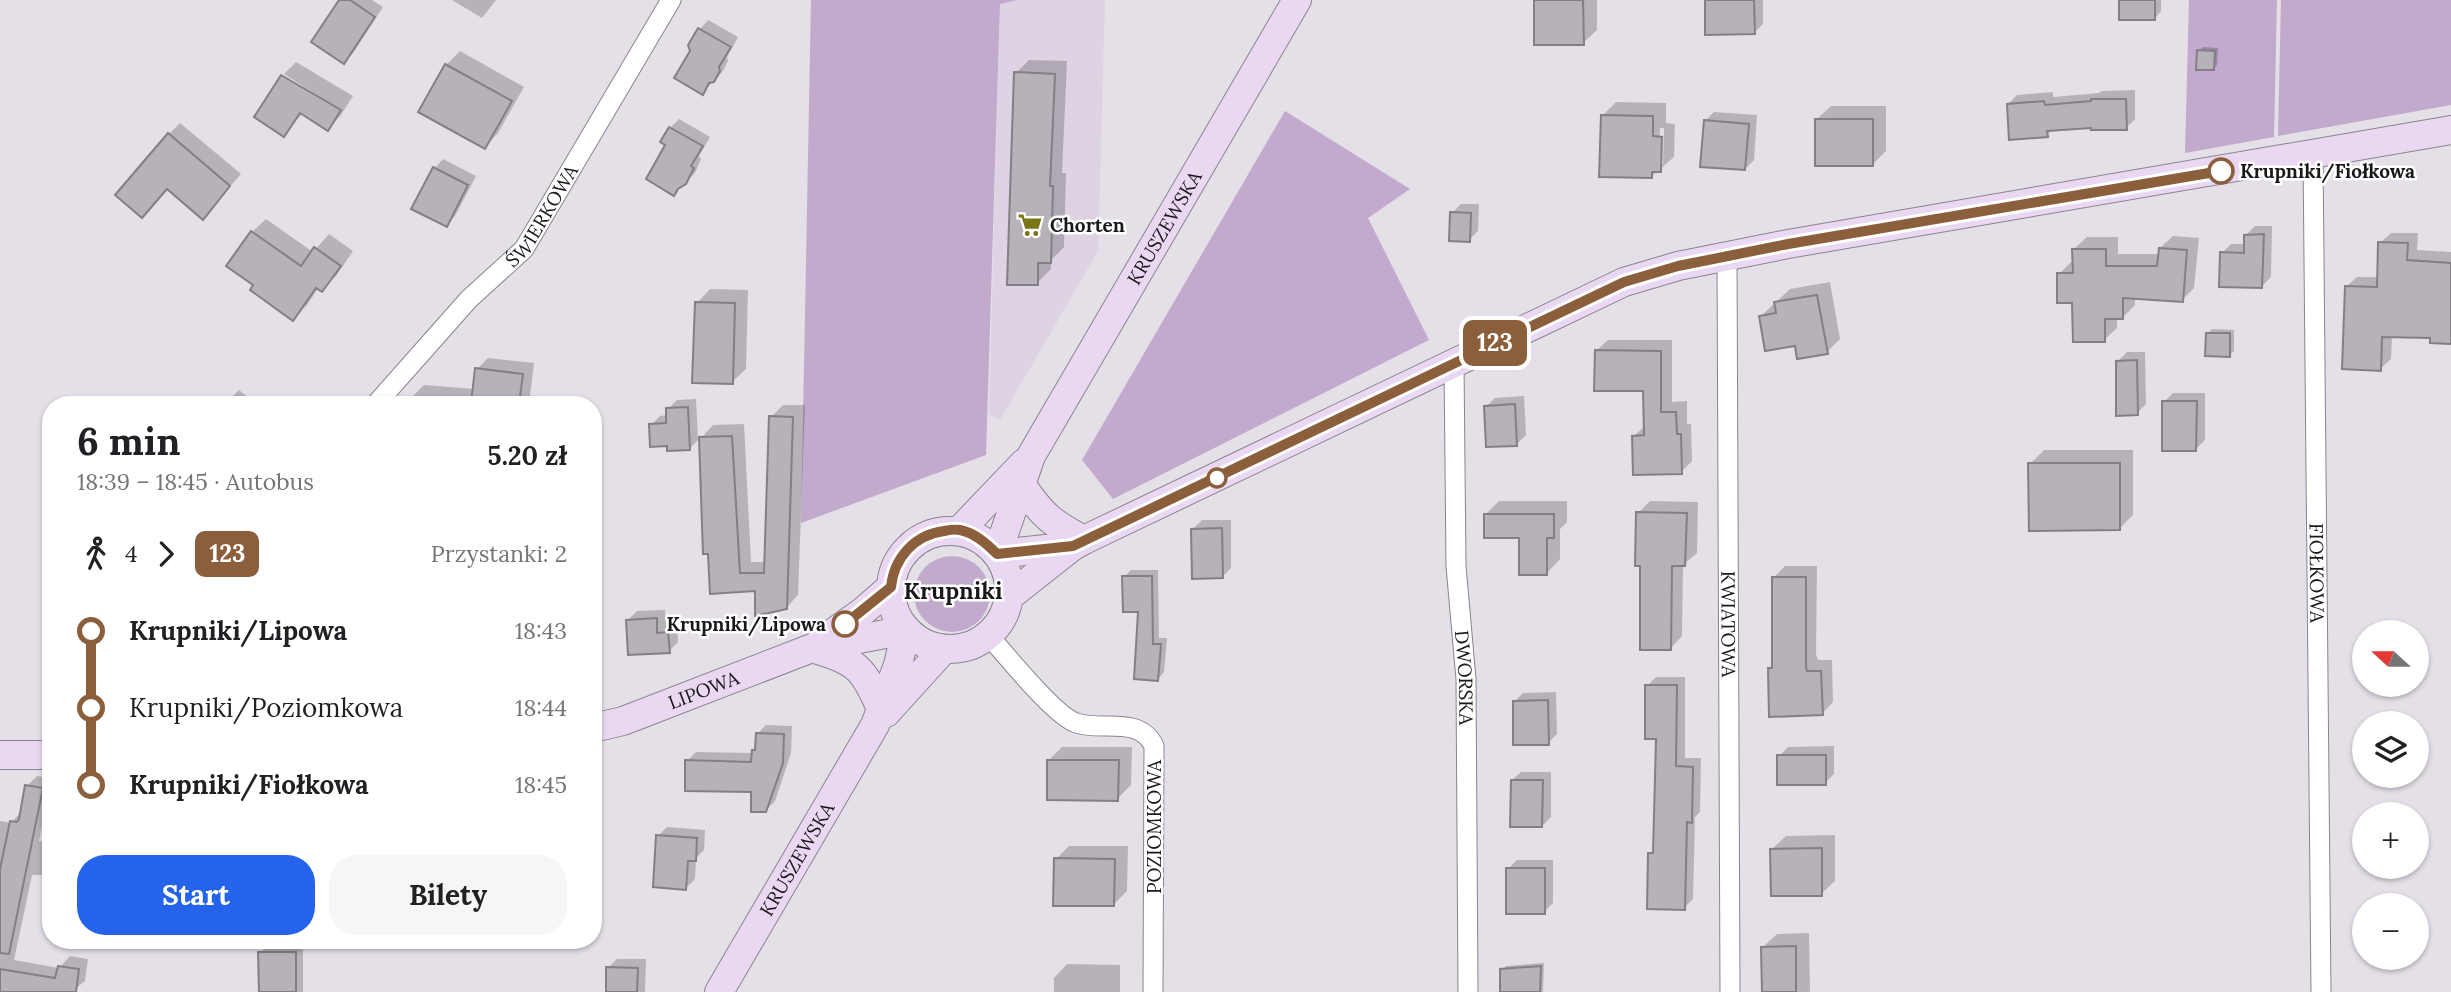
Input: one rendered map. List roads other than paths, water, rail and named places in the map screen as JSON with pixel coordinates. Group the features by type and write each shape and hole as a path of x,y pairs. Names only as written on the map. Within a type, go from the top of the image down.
{"street":[{"name":"ŚWIERKOWA","path":"383,396 469,299 524,249 671,0"},
{"name":"KRUSZEWSKA","path":"997,554 1031,456 1297,0"},
{"path":"1011,595 1078,543 1624,282 1678,266 1727,256 2451,130"},
{"name":"FIOŁKOWA","path":"2313,155 2320,992"},
{"name":"KWIATOWA","path":"1727,256 1730,992"},
{"name":"DWORSKA","path":"1454,363 1456,566 1466,679 1468,992"},
{"name":"KRUSZEWSKA","path":"960,530 1031,456"},
{"path":"1021,484 1038,510 1078,543"},
{"path":"960,530 982,540 997,554 1006,568 1011,595 1003,618 989,636 962,648 944,649 927,645 906,630 894,610 891,587 897,563 906,550 919,539 934,532 960,530"},
{"path":"997,554 1078,543"},
{"name":"LIPOWA","path":"812,648 891,587"},
{"name":"KRUSZEWSKA","path":"719,992 878,717 898,665 906,630"},
{"name":"LIPOWA","path":"602,726 623,721 812,648 906,630"},
{"name":"POZIOMKOWA","path":"989,636 1060,715 1078,724 1132,727 1150,737 1154,746 1153,992"},
{"path":"812,648 842,657 859,669 866,677 878,717"},
{"name":"KRUSZEWSKA","path":"878,717 944,649"},
{"path":"0,755 42,755"}],"place":[{"name":"Krupniki/Fiołkowa","path":"2221,171"},
{"name":"Chorten","path":"1030,225"},
{"name":"Krupniki/Lipowa","path":"845,624"}],"district":[{"name":"Krupniki","path":"953,590"}]}
